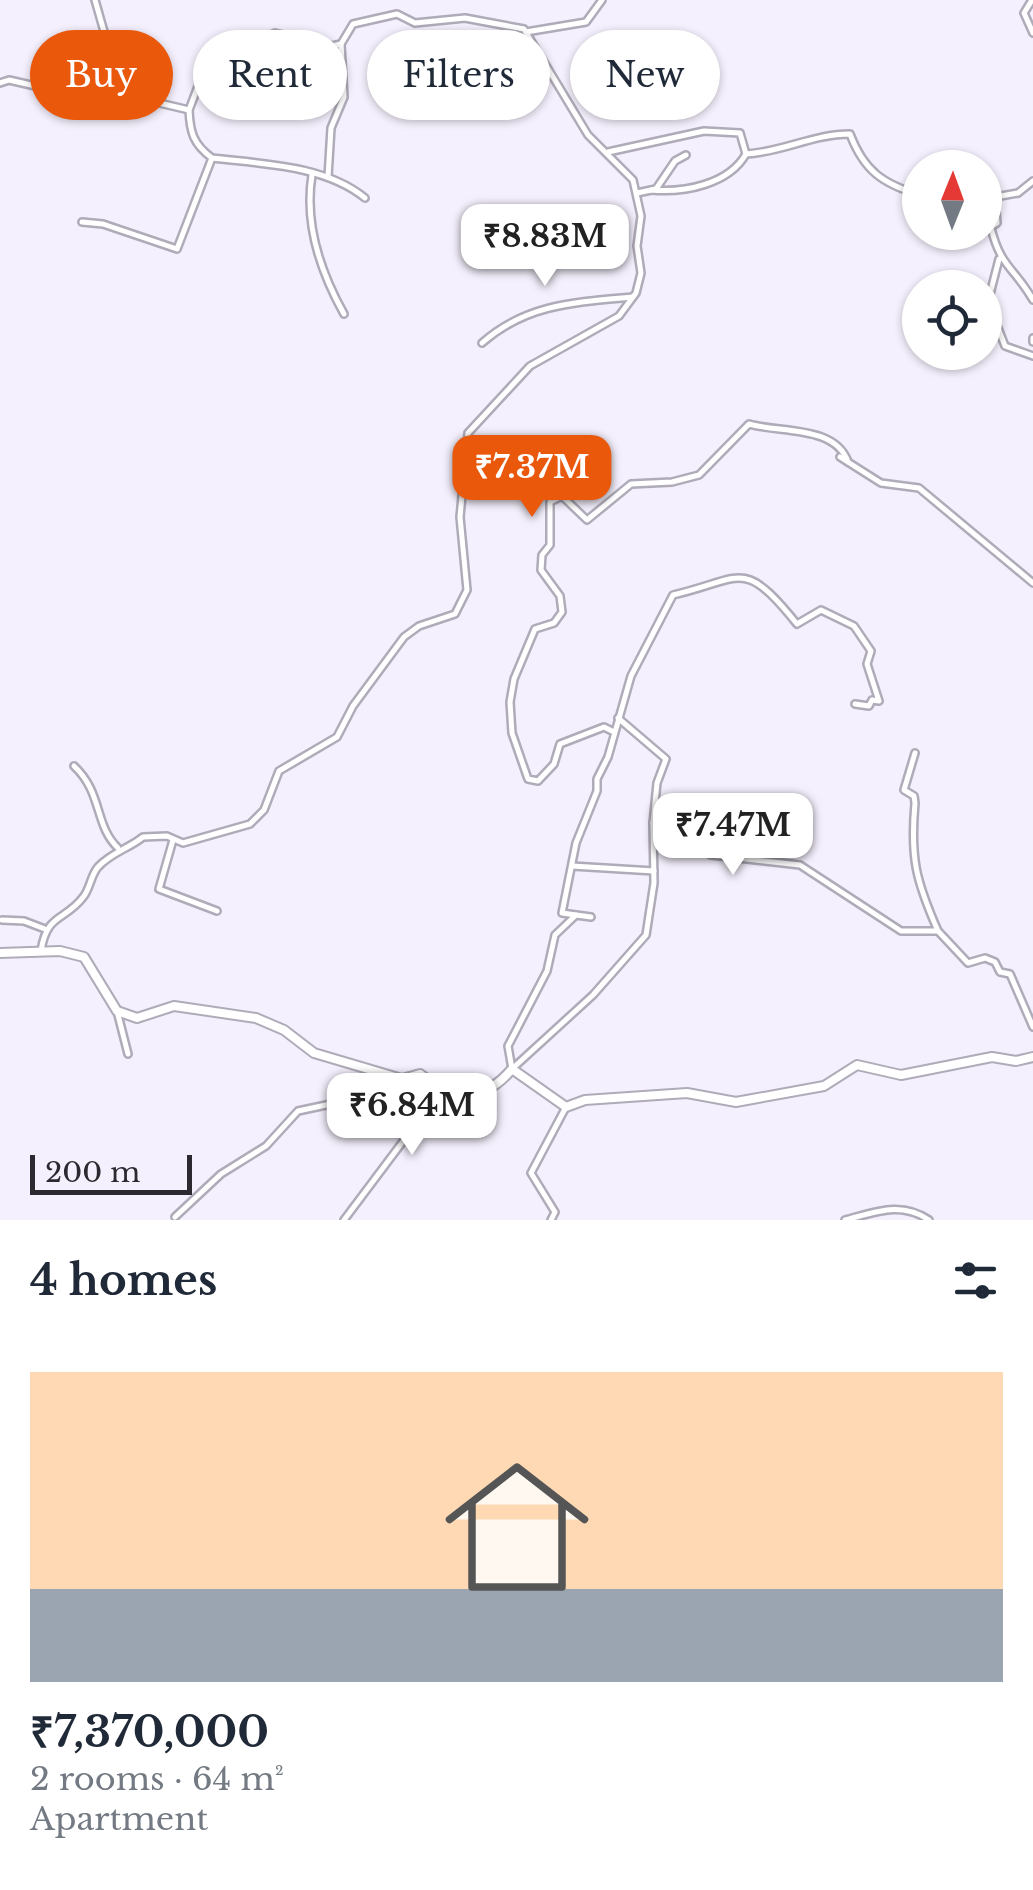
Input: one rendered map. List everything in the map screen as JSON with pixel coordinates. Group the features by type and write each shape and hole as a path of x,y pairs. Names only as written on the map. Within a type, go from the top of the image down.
{"main road":[{"path":"0,953 41,951 84,957 95,968 117,1011 137,1018 174,1006 256,1018 284,1030 314,1053 407,1078 420,1074 436,1086 467,1097 485,1095 512,1069 566,1107 581,1101 687,1092 736,1102 824,1086 857,1064 901,1074 992,1057 1016,1061 1033,1057"}],"street":[{"path":"95,0 104,30"},
{"path":"538,30 586,22 602,0"},
{"path":"1032,0 1024,14 1033,33"},
{"path":"347,33 353,24 397,14 420,23 465,18 504,22 522,30"},
{"path":"74,766 98,798 104,835 119,848 131,848 143,836 183,842 250,824 264,810 279,771 337,737 352,706 404,638 419,626 455,614 466,590 460,517 468,433 530,366 619,316 632,298 641,273 633,180 575,116 550,73"},
{"path":"0,83 9,80 30,85"},
{"path":"193,100 189,110 190,133 198,148 212,158 328,177 347,183 365,198"},
{"path":"173,107 189,110"},
{"path":"328,177 334,120"},
{"path":"607,152 704,131 740,133 746,154 736,171 670,192 637,193"},
{"path":"746,154 784,148 807,138 850,134 869,170 886,184 902,189"},
{"path":"652,190 686,154"},
{"path":"82,222 103,224 176,249 212,158"},
{"path":"312,174 308,199 316,260 344,314"},
{"path":"1002,195 1018,192 1033,181"},
{"path":"996,250 999,259 1022,280 1033,300"},
{"path":"999,259 988,302 1005,346 1033,356"},
{"path":"482,343 503,325 558,303 632,298"},
{"path":"614,732 604,727 560,744 554,764 538,782 528,780 512,733 510,702 514,679 534,629 554,623 562,612 560,596 541,570 542,555 550,545 550,502 562,496 587,520 631,484 672,482 700,475 750,424 816,435 840,447 848,462"},
{"path":"840,456 881,483 919,488 1033,583"},
{"path":"592,918 562,913 572,866 640,651 673,596 734,576 764,587 797,624 822,610 854,626 872,650 867,664 879,694 878,701 872,700 868,706 855,704"},
{"path":"512,1069 593,995 646,935 654,871 653,806 666,759 618,718"},
{"path":"915,752 904,790 914,796 911,850 916,882 938,931 968,963 985,958 995,962 1000,972 1010,974 1033,1027"},
{"path":"654,823 710,855 800,865 901,931 938,931"},
{"path":"173,840 159,889 218,911"},
{"path":"41,951 44,929 82,899 95,871 119,848"},
{"path":"572,866 654,871"},
{"path":"512,1069 508,1046 547,971 555,935 576,915"},
{"path":"2,920 24,921 44,929"},
{"path":"117,1011 128,1054"},
{"path":"344,1220 416,1124 407,1078"},
{"path":"175,1217 221,1174 266,1146 298,1111 340,1102 410,1106"},
{"path":"551,1220 554,1212 531,1173 566,1107"},
{"path":"845,1220 890,1208 914,1210 929,1220"}]}
